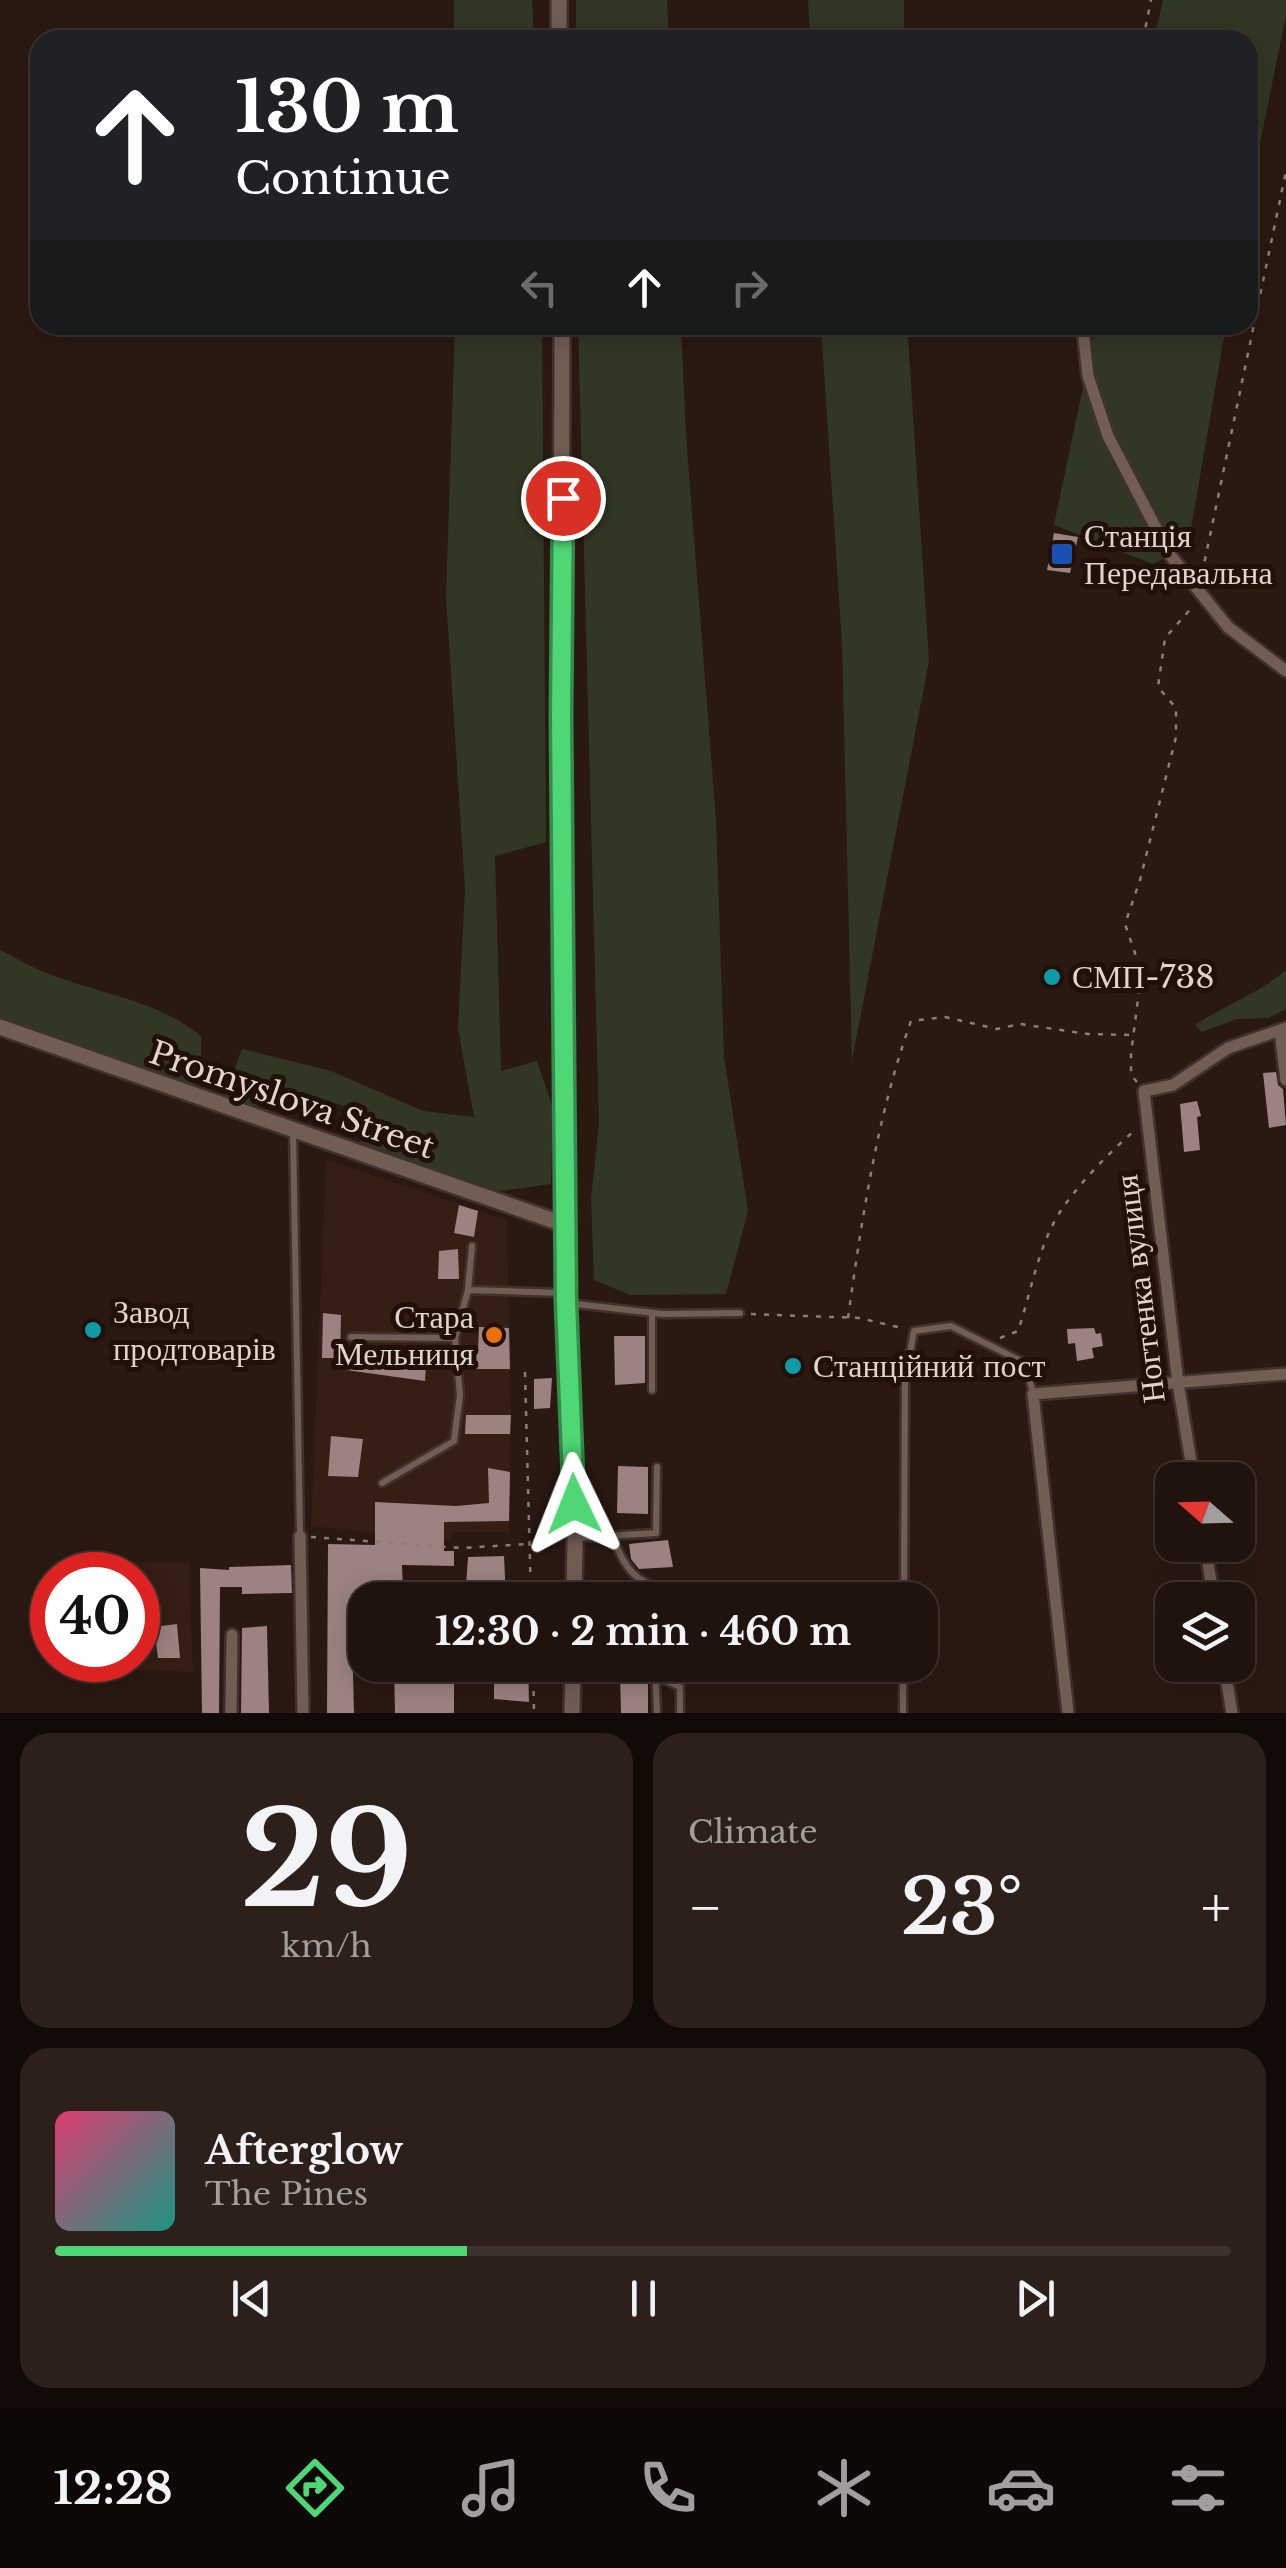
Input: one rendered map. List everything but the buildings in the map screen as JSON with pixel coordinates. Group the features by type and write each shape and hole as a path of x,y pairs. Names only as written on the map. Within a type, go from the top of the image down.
{"street":[{"path":"558,0 559,30"},
{"path":"562,335 566,1298 574,1582"},
{"path":"1084,335 1088,376 1108,436 1170,554 1228,628 1286,672"},
{"name":"Promyslova Street","path":"0,1027 566,1224"},
{"path":"1144,1091 1173,1085 1228,1048 1283,1029 1286,1080"},
{"name":"Ногтенка вулиця","path":"1144,1091 1178,1384 1191,1462"},
{"path":"1068,1713 1033,1394 1286,1374"},
{"path":"300,1536 303,1713"},
{"path":"231,1713 232,1635"},
{"path":"572,1713 573,1682"},
{"path":"1227,1682 1232,1713"}],"lane":[{"path":"294,1129 300,1536"},
{"path":"382,1483 454,1441 460,1395 455,1338 468,1290 472,1246"},
{"path":"468,1290 566,1298 652,1313 740,1313"},
{"path":"652,1313 652,1390"},
{"path":"904,1582 905,1380 914,1331 951,1326 1025,1363 1033,1394"},
{"path":"352,1336 455,1338"},
{"path":"575,1538 656,1534 657,1467"},
{"path":"612,1536 628,1572 644,1582"},
{"path":"656,1682 657,1713"},
{"path":"669,1682 680,1687 680,1713"},
{"path":"903,1682 903,1713"}],"path":[{"path":"1145,30 1151,0"},
{"path":"1258,310 1286,171"},
{"path":"1144,1091 1131,1074 1138,991 1134,954 1124,924 1140,880 1176,737 1176,708 1158,687 1165,638 1201,593 1253,335"},
{"path":"848,1318 858,1241 889,1091 911,1022 945,1017 997,1029 1020,1024 1088,1034 1132,1035"},
{"path":"984,1342 1018,1331 1058,1214 1110,1153 1148,1120"},
{"path":"740,1313 848,1318 914,1331"},
{"path":"525,1372 531,1582"},
{"path":"300,1536 461,1548 530,1544"},
{"path":"533,1682 534,1713"}],"shaded area":[{"path":"326,1160 507,1220 509,1532 455,1532 449,1540 311,1526"},
{"path":"160,1562 189,1563 193,1672 160,1671"}],"green space":[{"path":"454,0 532,0 534,30 454,30"},
{"path":"576,0 667,0 668,30 576,30"},
{"path":"808,0 904,0 904,30 810,30"},
{"path":"1163,0 1286,0 1258,154 1258,30 1156,30"},
{"path":"455,335 542,335 546,842 495,856 501,1071 537,1061 553,1108 551,1184 500,1191 360,1144 363,1112 270,1083 255,1110 224,1097 242,1049 331,1071 423,1111 474,1117 458,1028 465,889 446,597"},
{"path":"578,335 681,335 716,820 724,1057 748,1211 726,1294 630,1295 594,1280 591,1198 599,1124"},
{"path":"822,335 906,335 929,661 852,1060 842,644"},
{"path":"1094,335 1224,335 1188,546 1153,564 1054,525"},
{"path":"0,950 42,971 144,1005 182,1023 201,1036 201,1078 189,1087 0,1021"},
{"path":"1286,970 1286,1009 1268,1018 1237,1019 1202,1032 1195,1025 1265,985"}],"place":[{"name":"Станція Передавальна","path":"1062,554"},
{"name":"СМП-738","path":"1052,977"},
{"name":"Завод продтоварів","path":"93,1330"},
{"name":"Стара Мельниця","path":"494,1335"},
{"name":"Станційний пост","path":"793,1366"}],"route":[{"path":"563,498 566,1302 574,1504"}]}
